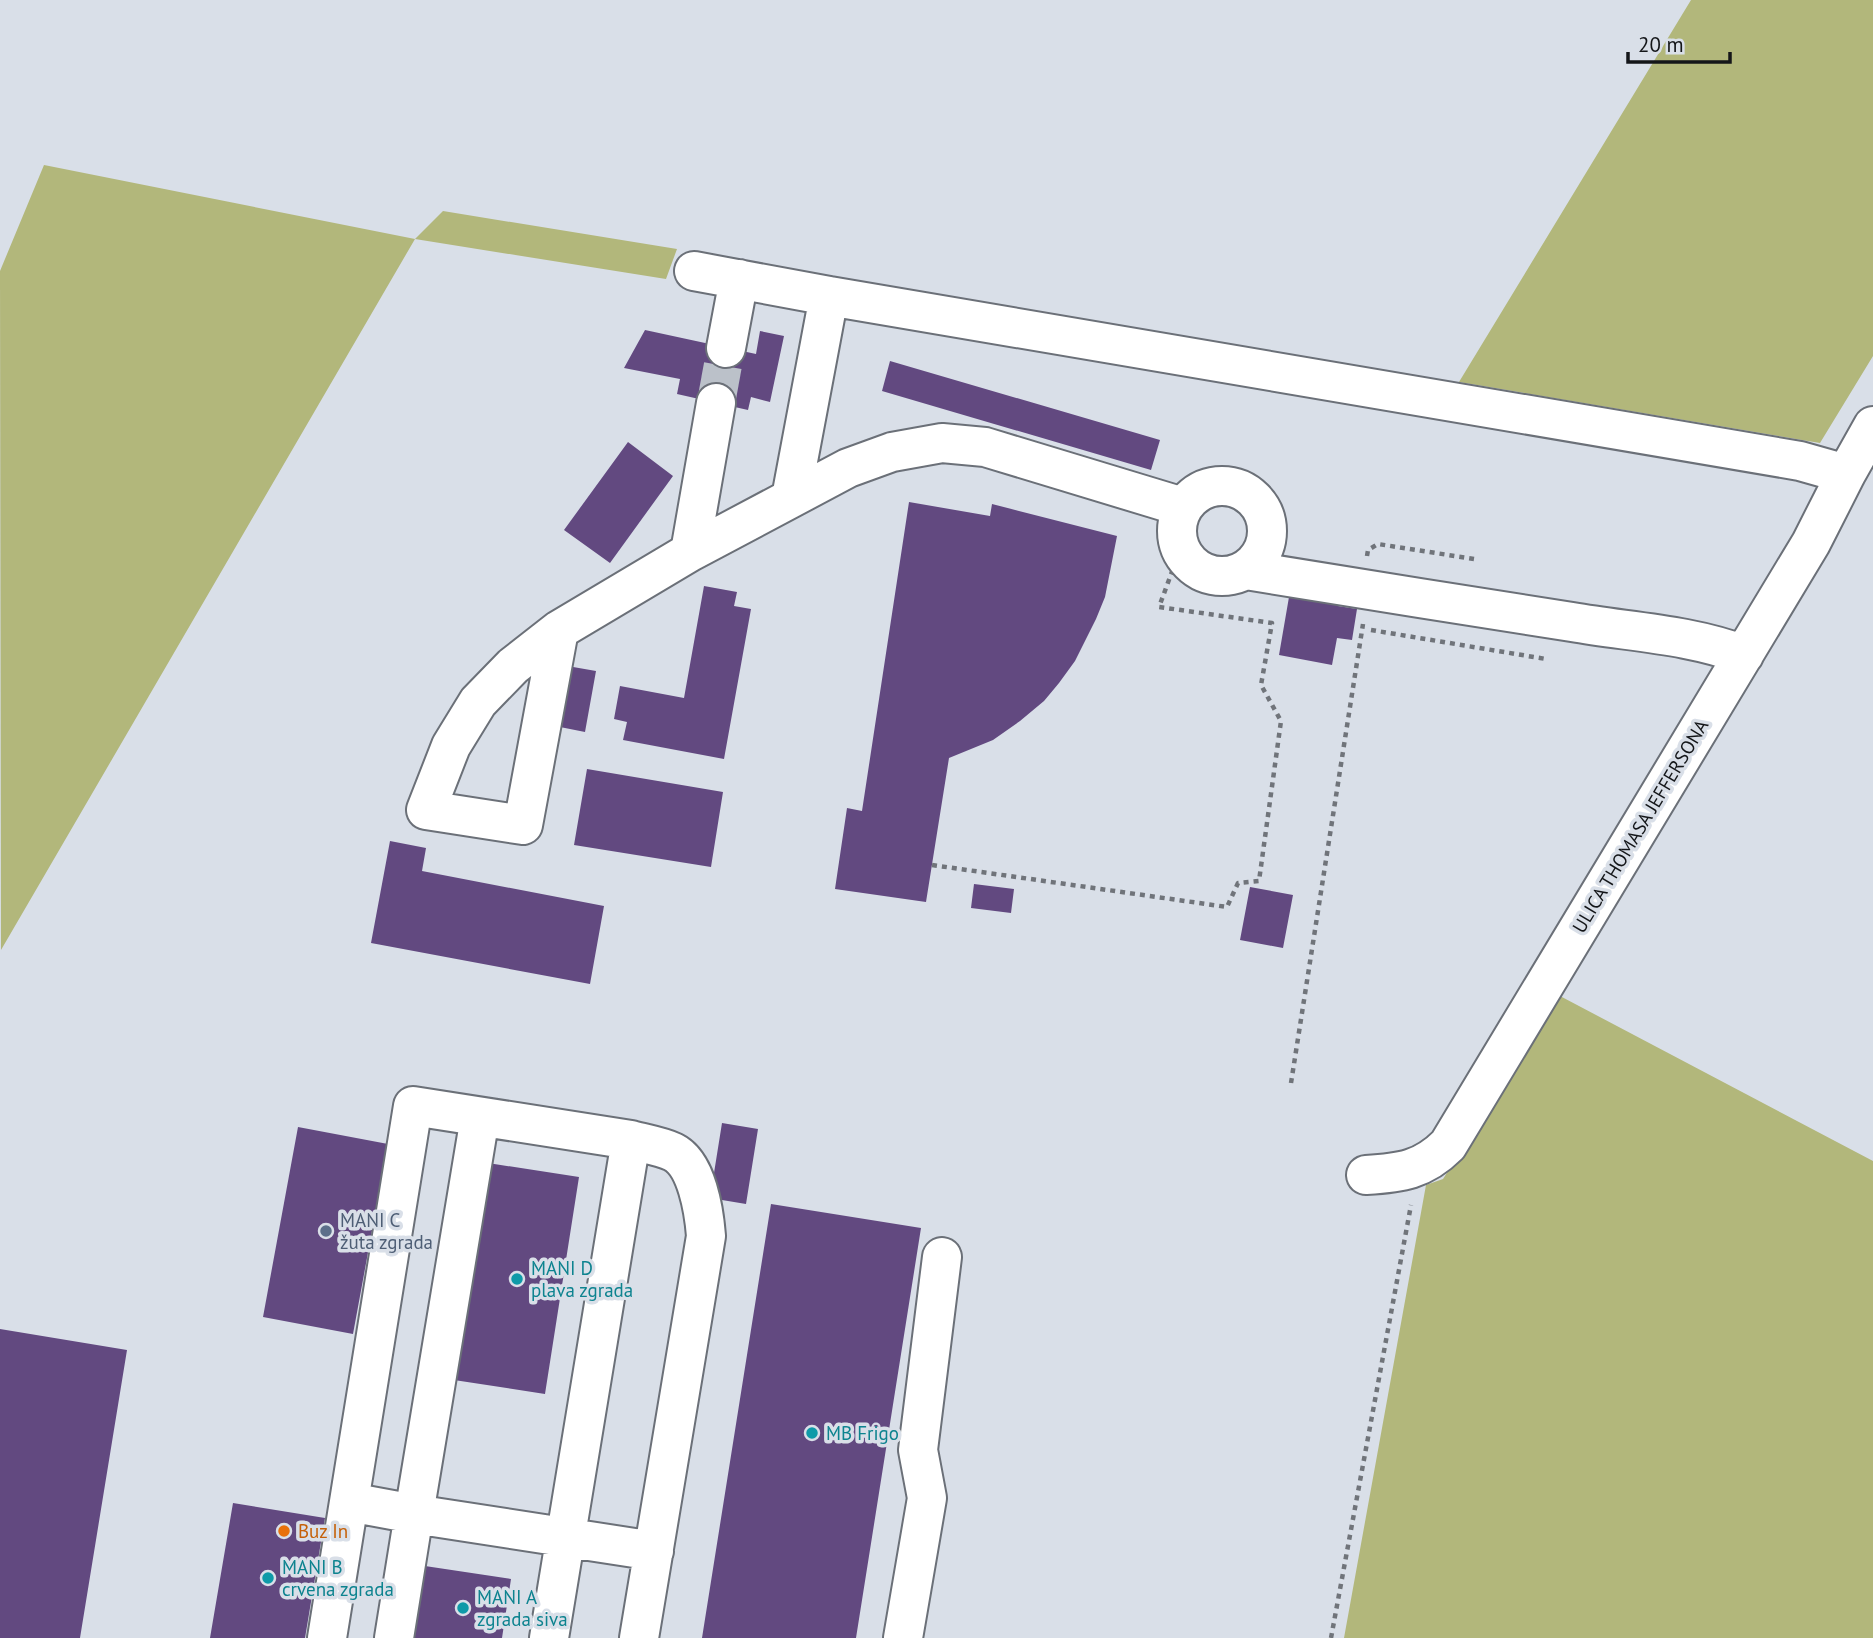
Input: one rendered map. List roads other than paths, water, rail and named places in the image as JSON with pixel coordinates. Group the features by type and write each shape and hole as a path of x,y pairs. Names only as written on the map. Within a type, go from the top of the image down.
{"street":[{"path":"694,271 1800,461 1846,474"},
{"path":"726,348 739,279"},
{"path":"791,498 829,296"},
{"path":"690,552 716,403"},
{"name":"ULICA THOMASA JEFFERSONA","path":"1366,1175 1418,1167 1448,1145 1811,543 1873,426"},
{"path":"559,630 523,825 426,810 451,746 478,702 513,666 559,630 690,552 849,468 892,452 942,443 985,447 1182,507"},
{"path":"1221,485 1245,492 1263,510 1267,540 1261,555 1246,570 1231,576 1215,577 1200,572 1180,550 1176,535 1182,507 1206,488 1221,485"},
{"path":"1246,570 1638,631 1719,645 1744,655"},
{"path":"327,1638 413,1106 631,1140 659,1147 676,1153 687,1165 694,1180 706,1236 639,1638"},
{"path":"394,1638 480,1117"},
{"path":"549,1638 631,1140"},
{"path":"903,1638 927,1498 918,1450 942,1258"},
{"path":"349,1502 654,1551"}],"tunnel":[{"path":"716,403 726,348"}],"place":[{"name":"MANI C žuta zgrada","path":"326,1231"},
{"name":"MANI D plava zgrada","path":"517,1279"},
{"name":"MB Frigo","path":"812,1433"},
{"name":"Buz In","path":"284,1531"},
{"name":"MANI B crvena zgrada","path":"268,1578"},
{"name":"MANI A zgrada siva","path":"463,1608"}]}
